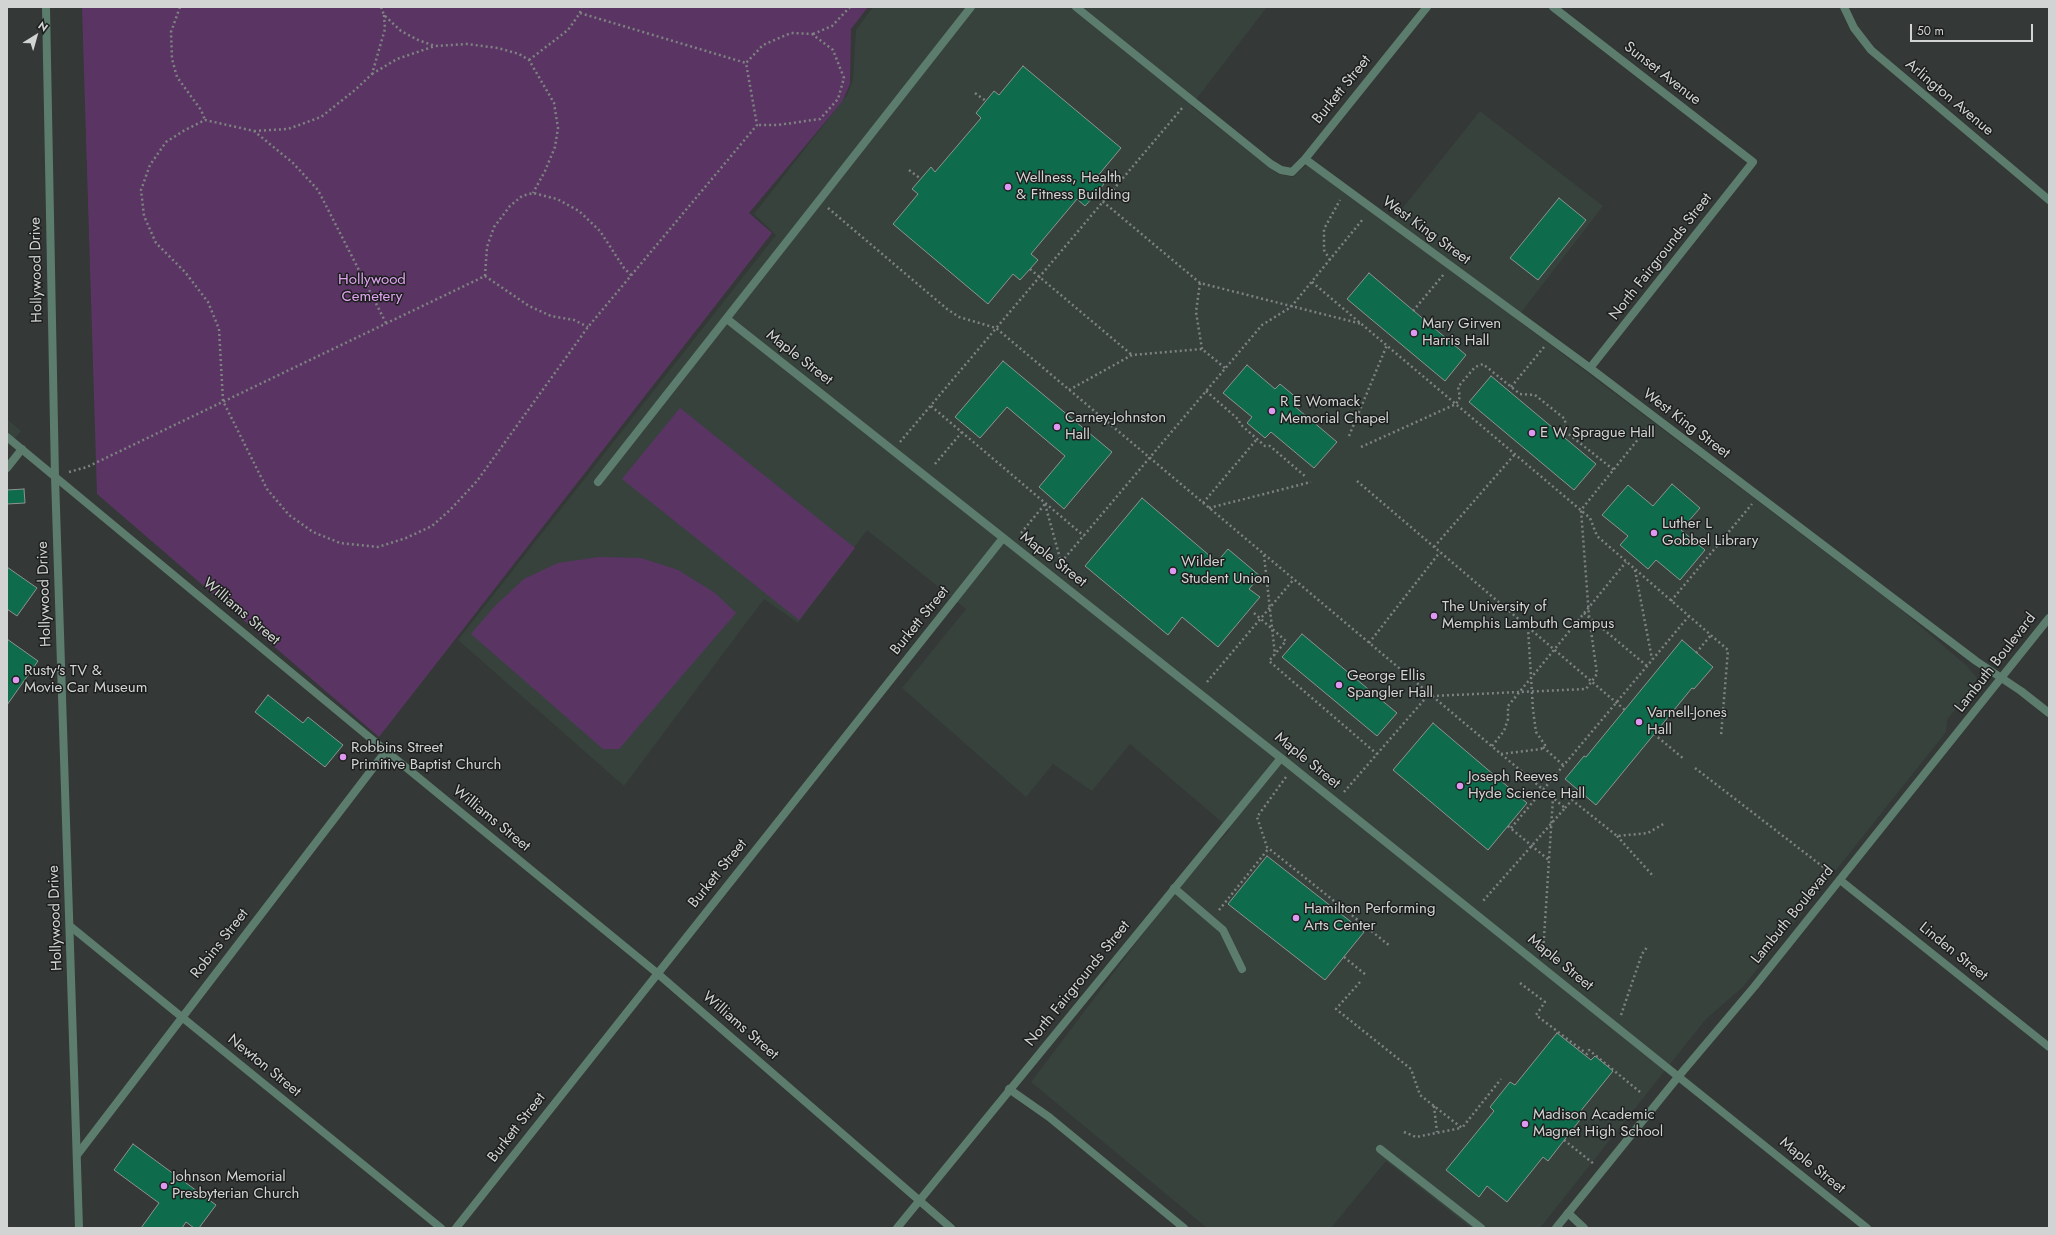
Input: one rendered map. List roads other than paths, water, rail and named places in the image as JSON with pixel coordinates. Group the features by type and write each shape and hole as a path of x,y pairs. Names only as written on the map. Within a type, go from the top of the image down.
{"street":[{"name":"Hollywood Drive","path":"46,7 55,477 79,1228"},
{"path":"598,482 971,7"},
{"name":"Burkett Street","path":"1076,7 1271,164 1281,170 1292,172 1305,159 1427,7"},
{"name":"Sunset Avenue","path":"1553,7 1754,162"},
{"name":"Arlington Avenue","path":"1844,7 1854,28 1871,50 2049,200"},
{"name":"West King Street","path":"1305,159 1590,368 2000,679 2021,691 2049,713"},
{"name":"North Fairgrounds Street","path":"1590,368 1754,162"},
{"name":"Maple Street","path":"727,319 1281,758 1867,1228"},
{"name":"Williams Street","path":"7,436 386,751 657,973 920,1199 951,1228"},
{"path":"7,468 22,449"},
{"name":"Burkett Street","path":"456,1228 1003,538"},
{"name":"Lambuth Boulevard","path":"1556,1228 1840,880 2049,618"},
{"name":"Robins Street","path":"77,1155 181,1016 386,751"},
{"name":"North Fairgrounds Street","path":"897,1228 1009,1089 1281,758"},
{"name":"Linden Street","path":"1840,880 2049,1047"},
{"path":"1174,888 1223,930 1242,969"},
{"name":"Newton Street","path":"70,926 441,1228"},
{"path":"1009,1089 1049,1117 1184,1228"},
{"path":"1380,1149 1481,1228"},
{"path":"1568,1213 1584,1228"}],"place":[{"name":"Wellness, Health & Fitness Building","path":"1008,187"},
{"name":"Mary Girven Harris Hall","path":"1414,333"},
{"name":"R E Womack Memorial Chapel","path":"1272,411"},
{"name":"Carney-Johnston Hall","path":"1057,427"},
{"name":"E W Sprague Hall","path":"1532,433"},
{"name":"Luther L Gobbel Library","path":"1654,533"},
{"name":"Wilder Student Union","path":"1173,571"},
{"name":"The University of Memphis Lambuth Campus","path":"1434,616"},
{"name":"Rusty's TV & Movie Car Museum","path":"16,680"},
{"name":"George Ellis Spangler Hall","path":"1339,685"},
{"name":"Varnell-Jones Hall","path":"1639,722"},
{"name":"Robbins Street Primitive Baptist Church","path":"343,757"},
{"name":"Joseph Reeves Hyde Science Hall","path":"1460,786"},
{"name":"Hamilton Performing Arts Center","path":"1296,918"},
{"name":"Madison Academic Magnet High School","path":"1525,1124"},
{"name":"Johnson Memorial Presbyterian Church","path":"164,1186"}],"park label":[{"name":"Hollywood Cemetery","path":"372,288"}]}
